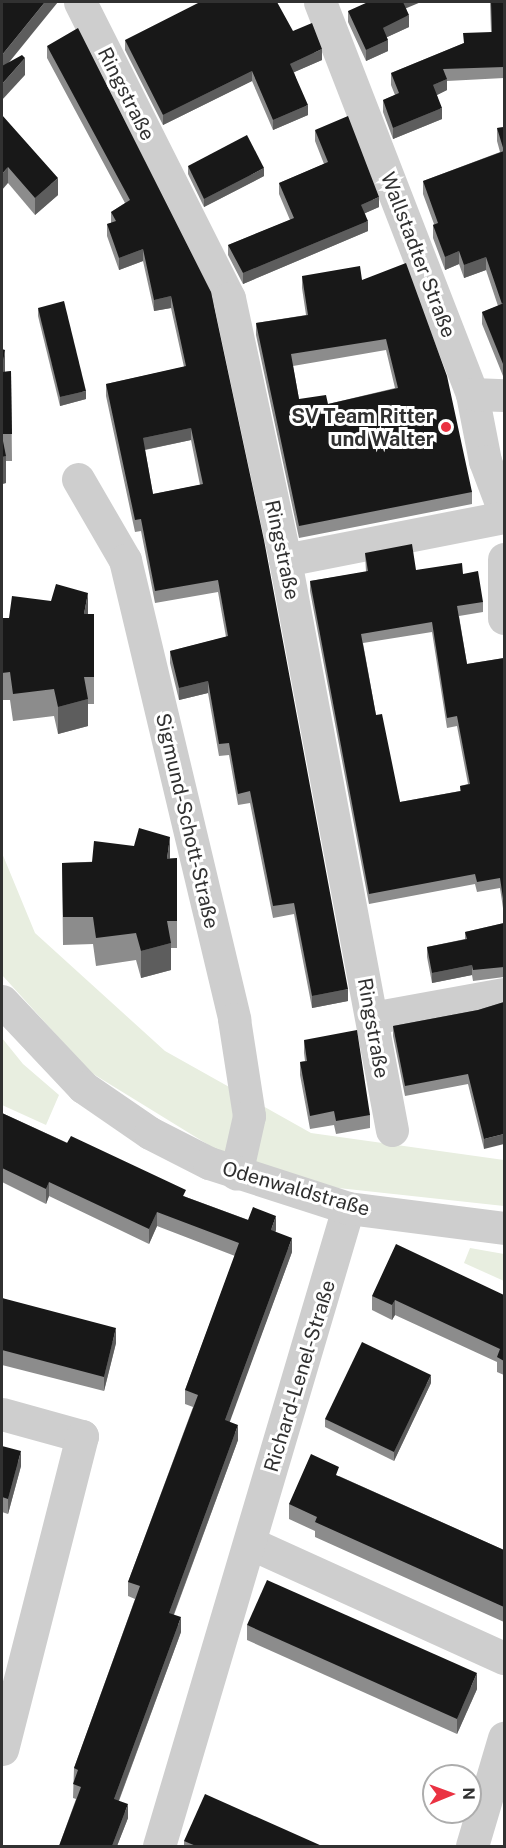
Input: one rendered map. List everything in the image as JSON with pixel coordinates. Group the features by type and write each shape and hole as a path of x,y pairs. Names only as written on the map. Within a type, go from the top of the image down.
{"street":[{"name":"Ringstraße","path":"80,2 228,298 285,560 392,1130"},
{"name":"Wallstadter Straße","path":"320,2 472,394 485,461 504,511"},
{"path":"472,394 504,396"},
{"name":"Sigmund-Schott-Straße","path":"78,479 125,560 234,1019 249,1116 236,1174"},
{"path":"285,560 504,518"},
{"path":"504,559 504,618"},
{"path":"372,1018 504,994"},
{"name":"Odenwaldstraße","path":"2,1001 83,1087 150,1133 236,1174 348,1208 504,1228"},
{"name":"Richard-Lenel-Straße","path":"159,1846 348,1208"},
{"path":"2,1414 82,1436 2,1749"},
{"path":"250,1544 504,1658"},
{"path":"472,1846 504,1738"}],"shaded area":[{"path":"2,853 35,933 165,1051 311,1133 504,1160 504,1206 329,1187 220,1152 90,1072 2,975"},
{"path":"2,1038 23,1064 59,1095 46,1125 2,1105"},
{"path":"470,1248 504,1254 504,1281 464,1263"}],"building":[{"path":"2,2 45,2 2,55"},
{"path":"200,2 277,2 293,31 312,23 322,49 290,64 308,105 273,120 252,71 163,115 125,40"},
{"path":"368,2 403,2 409,15 383,28 388,40 366,50 348,11"},
{"path":"491,2 504,2 504,67 443,69 447,79 433,85 442,108 393,128 383,100 399,93 391,73 464,43 463,33 492,32"},
{"path":"78,28 211,292 264,540 348,989 312,996 294,903 273,906 250,791 238,794 229,743 219,744 208,681 179,688 170,651 228,636 218,580 155,591 141,519 135,520 106,384 186,366 171,296 154,300 143,249 119,258 107,224 116,221 111,212 130,200 47,46","holes":["191,428 203,484 153,494 143,438"]},
{"path":"22,55 25,58 2,84 2,66"},
{"path":"2,115 58,178 35,198 8,167 2,174"},
{"path":"348,116 379,197 361,205 368,221 243,273 228,245 294,218 279,183 328,162 315,130"},
{"path":"504,127 504,151 497,128"},
{"path":"247,135 264,168 204,199 188,166"},
{"path":"504,151 504,302 502,304 486,257 464,265 459,251 445,257 433,225 438,223 423,181"},
{"path":"406,263 447,376 472,492 299,526 256,323 308,315 302,276 360,266 362,280","holes":["386,339 398,388 328,404 326,395 299,399 291,354"]},
{"path":"64,301 86,391 60,397 38,308"},
{"path":"504,303 504,364 503,364 482,312"},
{"path":"2,349 5,350 2,369"},
{"path":"11,371 12,434 2,434 2,372"},
{"path":"2,436 6,456 2,457"},
{"path":"412,544 416,570 462,563 463,574 478,571 483,602 457,606 467,664 504,658 504,905 500,878 477,882 475,874 369,894 310,581 368,571 365,553","holes":["432,622 447,718 457,716 470,784 460,786 461,791 400,802 382,714 376,715 361,634"]},
{"path":"56,584 88,593 84,614 94,614 94,677 84,677 88,699 58,707 54,689 13,694 10,672 2,673 2,618 9,618 12,596 51,601"},
{"path":"139,828 170,837 167,859 177,858 177,921 167,921 171,943 141,951 136,933 96,938 93,917 63,917 62,863 92,862 94,841 134,846"},
{"path":"504,923 504,967 473,970 472,965 432,973 427,947 467,939 465,932"},
{"path":"504,1002 504,1134 484,1139 468,1074 405,1086 393,1026 478,1010"},
{"path":"357,1030 370,1115 336,1121 334,1111 310,1116 300,1062 307,1061 304,1040"},
{"path":"2,1113 67,1143 71,1136 186,1190 183,1196 248,1220 253,1207 276,1216 271,1230 292,1238 225,1420 238,1425 169,1613 181,1617 114,1799 128,1804 112,1846 59,1846 81,1787 73,1784 78,1770 74,1768 140,1586 128,1582 198,1395 185,1390 239,1243 157,1212 149,1229 49,1182 46,1189 2,1168"},
{"path":"396,1244 504,1295 504,1361 497,1357 500,1349 395,1300 392,1305 372,1296"},
{"path":"2,1298 116,1328 104,1377 2,1350"},
{"path":"362,1342 431,1375 394,1452 325,1419"},
{"path":"2,1446 21,1451 8,1499 2,1497"},
{"path":"311,1454 339,1467 336,1475 504,1550 504,1607 315,1522 317,1517 289,1504"},
{"path":"267,1580 477,1673 457,1719 247,1625"},
{"path":"205,1794 322,1846 196,1846 184,1841"}],"place":[{"name":"SV Team Ritter und Walter","path":"446,427"}]}
